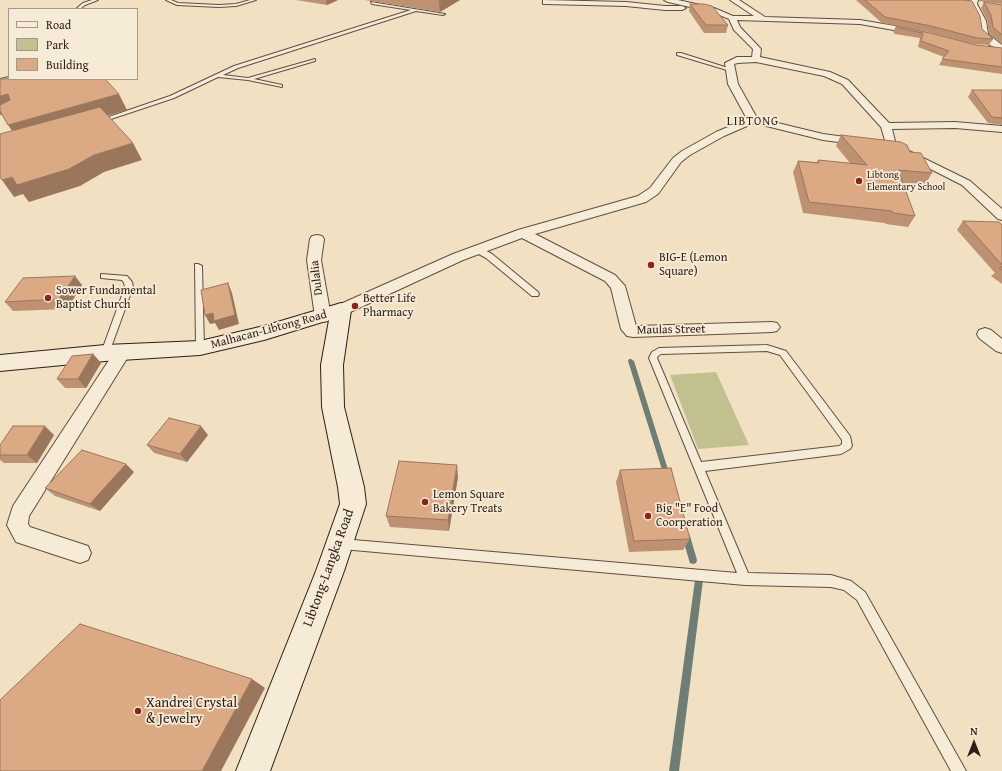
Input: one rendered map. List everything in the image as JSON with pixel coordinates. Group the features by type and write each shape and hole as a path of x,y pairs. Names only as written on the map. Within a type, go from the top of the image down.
{"main road":[{"name":"Malhacan-Libtong Road","path":"0,363 114,353 200,348 264,333 332,313"},
{"name":"Libtong-Langka Road","path":"253,771 353,504 351,487 333,407 332,313"}],"street":[{"path":"668,0 723,13 732,18 860,22 920,33"},
{"path":"734,0 762,18"},
{"path":"546,2 626,4 678,9 693,6"},
{"path":"974,3 982,21 984,35 1002,50"},
{"path":"732,18 737,28 757,49 756,59"},
{"path":"986,49 1002,50"},
{"path":"891,145 886,126 845,82 827,74 756,59 737,60 729,63 733,84 753,120 823,136 891,145 966,183 1002,216"},
{"name":"Malhacan-Libtong Road","path":"332,313 458,257 523,233 572,220 649,196 654,192 677,160 720,134 753,120"},
{"path":"886,126 955,125 1002,129"},
{"name":"Maulas Street","path":"523,233 610,278 618,286 629,329 633,332 772,327"},
{"name":"Dulalia","path":"317,239 314,260 332,313"},
{"path":"985,334 1002,347"},
{"path":"80,554 23,535 17,525 20,513 114,353"}],"lane":[{"path":"79,8 84,4 96,0"},
{"path":"168,0 177,4 212,6 236,5 254,0"},
{"path":"372,3 443,14"},
{"path":"94,123 172,97 236,67 415,10"},
{"path":"679,54 729,69"},
{"path":"248,79 314,60"},
{"path":"219,76 248,79 280,86"},
{"path":"478,250 488,256 535,294"},
{"path":"198,266 200,348"},
{"path":"104,276 124,278 128,282 129,288 114,353"},
{"path":"699,467 841,450 847,446 847,439 783,353 775,349 659,351 655,354 653,358 745,579"},
{"path":"339,544 745,579 831,581 847,585 861,596 959,771"}],"green space":[{"path":"716,372 749,445 698,449 670,375"}],"building":[{"path":"865,0 972,1 980,16 982,29 993,39 977,38 931,26 885,17"},
{"path":"984,2 1002,5 1002,35 993,27 991,15"},
{"path":"690,4 704,4 712,6 728,25 706,25"},
{"path":"896,26 976,45 1002,48 1002,67 942,59 949,51 921,41 923,33 898,28"},
{"path":"8,78 8,80 106,80 119,94 8,125 0,111 0,105 10,100 8,94 0,96 0,80"},
{"path":"972,90 1002,90 1002,118 992,117"},
{"path":"100,107 133,143 94,155 69,169 17,185 12,177 2,180 0,177 0,134"},
{"path":"841,135 901,142 907,145 910,152 921,153 932,173 898,170 915,216 893,213 892,211 809,202 798,161 819,163 818,160 867,165"},
{"path":"963,221 999,222 1002,225 1002,265"},
{"path":"75,276 59,299 5,302 23,278"},
{"path":"228,283 235,315 214,321 213,313 205,315 201,290"},
{"path":"93,354 78,379 57,379 72,356"},
{"path":"169,418 201,426 180,454 147,445"},
{"path":"13,426 45,426 27,455 0,455 0,445"},
{"path":"82,450 126,464 90,504 45,488"},
{"name":"Lemon Square Bakery Treats","path":"399,461 457,465 448,520 386,516"},
{"name":"Big \"E\" Food Coorperation","path":"671,468 690,539 634,541 620,470"},
{"name":"Xandrei Crystal & Jewelry","path":"80,624 252,679 202,771 0,771 0,700"}],"waterway":[{"path":"631,361 667,476"},
{"path":"686,536 693,560"},
{"path":"674,771 699,580"}],"place":[{"name":"Libtong Elementary School","path":"859,181"},
{"name":"BIG-E (Lemon Square)","path":"651,265"},
{"name":"Sower Fundamental Baptist Church","path":"48,298"},
{"name":"Better Life Pharmacy","path":"355,306"},
{"name":"Lemon Square Bakery Treats","path":"425,502"},
{"name":"Big \"E\" Food Coorperation","path":"648,516"},
{"name":"Xandrei Crystal & Jewelry","path":"138,711"}],"district":[{"name":"LIBTONG","path":"753,122"}]}
